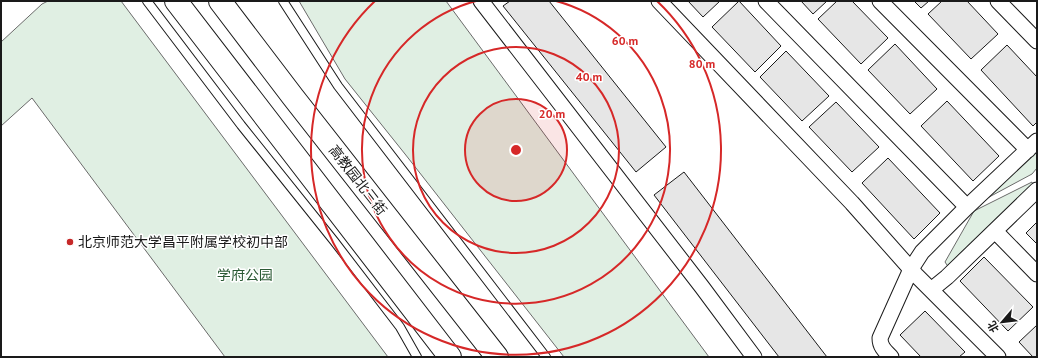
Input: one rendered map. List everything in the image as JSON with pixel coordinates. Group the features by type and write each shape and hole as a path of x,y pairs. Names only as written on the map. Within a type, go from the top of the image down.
{"main road":[{"path":"176,1 450,357"},
{"name":"高教园北三街","path":"220,1 293,97 497,357"}],"street":[{"path":"481,1 754,357"},
{"path":"659,1 852,203 911,269 998,357"},
{"path":"766,1 967,207"},
{"path":"880,1 1033,146 967,207 922,252 911,269 880,338 883,348 890,357"},
{"path":"998,1 1037,41"},
{"path":"931,290 1037,190"},
{"path":"995,231 1037,274"}],"lane":[{"path":"146,1 240,125 334,241 400,327 417,357"},
{"path":"283,1 338,86 546,357"}],"green space":[{"name":"学府公园","path":"48,1 121,1 388,357 225,357 32,98 1,126 1,42 42,4"},
{"path":"299,1 446,1 709,357 564,357 345,79"},
{"path":"1037,147 1037,168 1032,174 978,203"},
{"path":"1032,182 1033,186 949,268 945,262 974,211"}],"building":[{"path":"510,1 549,1 666,147 636,172 503,6"},
{"path":"688,1 720,1 703,17"},
{"path":"739,1 781,46 755,72 712,27"},
{"path":"801,1 827,1 813,14"},
{"path":"837,1 852,1 888,38 861,64 818,19"},
{"path":"914,1 929,1 921,8"},
{"path":"942,1 967,1 998,34 971,59 928,14"},
{"path":"895,44 937,89 910,114 868,70"},
{"path":"1007,45 1037,77 1037,122 1033,126 981,70"},
{"path":"786,51 829,96 802,121 760,77"},
{"path":"947,101 999,156 973,181 921,126"},
{"path":"836,102 879,147 852,172 809,127"},
{"path":"888,158 940,213 914,239 862,183"},
{"path":"684,172 827,357 779,357 654,195"},
{"path":"1037,222 1037,244 1026,233"},
{"path":"984,257 1033,307 1008,331 960,281"},
{"path":"925,311 965,352 959,357 921,357 900,335"},
{"path":"1037,325 1037,357 1033,357 1019,342"}],"place":[{"name":"北京师范大学昌平附属学校初中部","path":"70,242"}]}
